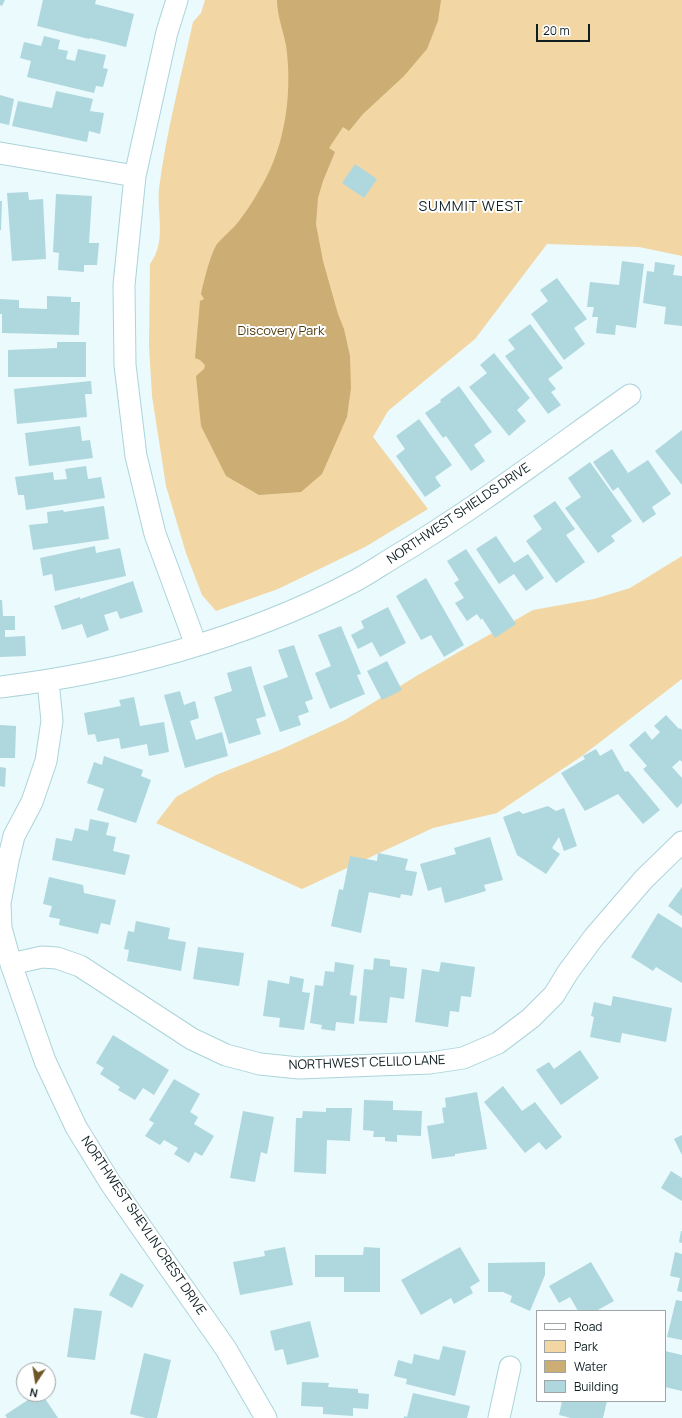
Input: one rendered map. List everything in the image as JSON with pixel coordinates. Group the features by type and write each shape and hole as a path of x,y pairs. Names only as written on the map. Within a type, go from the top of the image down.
{"street":[{"path":"177,0 167,32 135,176 124,285 125,365 135,448 156,534 196,645"},
{"path":"0,153 135,176"},
{"name":"NORTHWEST SHIELDS DRIVE","path":"0,687 48,682 124,665 196,645 266,621 310,603 352,582 423,540 487,498 630,394"},
{"name":"NORTHWEST SHEVLIN CREST DRIVE","path":"48,682 52,721 46,761 32,802 14,836 0,903 0,928 45,1061 76,1127 111,1184 226,1349 266,1418"},
{"name":"NORTHWEST CELILO LANE","path":"11,964 42,957 57,958 80,966 192,1039 226,1055 260,1064 299,1068 430,1063 463,1058 498,1043 531,1018 554,995 568,972 594,937 644,879 682,842"},
{"path":"499,1418 510,1366"}],"green space":[{"name":"Discovery Park","path":"205,0 682,0 682,256 639,247 547,244 475,339 388,411 373,437 428,509 365,547 278,589 216,611 202,595 186,553 166,486 152,396 149,346 150,264 156,254 160,238 159,189 162,168 193,22 201,13"},
{"path":"682,556 682,679 582,756 497,813 433,828 302,889 156,823 176,797 216,775 282,749 345,720 418,675 533,610 594,599 630,588"}],"water":[{"path":"277,0 441,0 438,21 427,49 404,76 363,114 349,131 343,127 329,148 335,152 323,181 318,198 316,224 323,261 338,314 344,329 350,356 351,388 347,417 322,474 301,492 259,495 226,476 201,426 196,376 204,369 205,365 200,360 195,358 200,301 204,299 201,294 212,255 217,244 239,221 260,189 274,161 283,128 288,95 288,61"}],"building":[{"path":"0,0 5,0 2,6 0,5"},
{"path":"43,0 96,0 95,4 134,14 126,47 37,26"},
{"path":"44,36 60,40 58,49 68,51 66,59 75,61 78,49 106,55 103,68 108,69 103,87 96,86 94,93 27,77 31,61 20,58 24,42 41,46"},
{"path":"56,91 93,99 90,111 104,113 100,134 89,131 87,142 12,126 18,101 52,108"},
{"path":"0,95 14,99 9,125 0,123"},
{"path":"355,164 377,179 364,198 342,183"},
{"path":"28,192 29,200 43,199 46,259 12,261 7,193"},
{"path":"56,194 92,196 89,243 99,243 97,265 84,265 84,272 58,270 59,253 53,252"},
{"path":"0,201 2,201 1,230 0,230"},
{"path":"622,261 644,264 636,328 616,325 615,335 596,333 598,317 592,317 594,307 587,307 590,282 619,285"},
{"path":"655,262 675,265 673,275 682,276 682,326 664,324 666,307 643,303 647,271 654,272"},
{"path":"557,278 587,319 574,328 585,344 564,360 531,314 548,301 540,290"},
{"path":"47,296 71,297 71,302 80,302 79,335 2,333 0,299 19,300 19,308 47,309"},
{"path":"530,324 563,368 548,379 556,389 551,392 561,405 548,414 505,356 515,349 508,340"},
{"path":"57,342 86,342 86,377 8,377 8,350 57,348"},
{"path":"494,353 530,398 517,410 526,421 509,436 469,387 487,373 480,365"},
{"path":"91,381 92,394 85,394 87,417 17,424 14,389"},
{"path":"459,386 492,432 474,445 485,461 471,471 446,436 443,438 425,413 441,402 440,400"},
{"path":"419,419 452,465 435,477 441,486 425,497 396,456 405,449 396,436"},
{"path":"80,426 82,441 90,440 93,458 29,466 25,433"},
{"path":"682,430 682,485 655,451"},
{"path":"612,449 628,473 648,460 671,494 652,507 656,514 643,523 618,487 613,491 593,462"},
{"path":"590,462 632,521 611,536 615,541 598,553 565,508 581,497 568,478"},
{"path":"86,466 88,479 101,477 105,498 26,510 24,495 18,495 15,477 53,472 54,480 67,479 65,469"},
{"path":"555,501 575,529 566,535 585,562 556,583 526,541 542,529 533,516"},
{"path":"104,506 109,539 33,550 29,525 48,523 47,512 63,510 64,512"},
{"path":"496,536 514,563 528,554 544,578 526,591 514,574 499,584 476,549"},
{"path":"95,546 96,553 120,548 126,576 55,591 52,574 43,576 40,558"},
{"path":"466,549 516,624 495,638 482,618 481,620 477,614 467,621 455,603 464,598 454,583 459,580 447,561"},
{"path":"426,578 464,645 444,657 431,635 421,640 396,596"},
{"path":"133,581 143,612 120,619 117,611 104,615 109,630 87,638 82,624 62,630 54,606"},
{"path":"0,600 2,600 3,616 15,616 15,630 5,630 5,637 25,636 26,656 0,657"},
{"path":"388,607 406,643 380,657 372,642 358,649 351,635 364,628 361,621"},
{"path":"341,626 361,674 357,675 365,694 330,709 315,673 331,666 318,635"},
{"path":"294,645 313,699 305,702 309,712 298,716 301,725 280,732 263,686 288,677 278,650"},
{"path":"387,661 402,690 382,700 367,671"},
{"path":"251,666 266,716 256,719 261,734 229,744 214,697 232,691 227,673"},
{"path":"180,691 184,705 195,701 199,718 190,721 196,740 222,732 228,756 185,768 164,695"},
{"path":"134,697 140,726 164,722 169,752 149,756 147,744 121,749 119,738 97,742 95,734 88,735 84,713 121,706 119,700"},
{"path":"666,715 679,729 680,728 682,730 682,762 680,760 672,767 682,778 682,803 677,808 643,769 647,766 629,745 645,731 652,740 660,732 654,726"},
{"path":"0,725 16,726 15,758 0,758"},
{"path":"596,749 600,756 612,749 625,772 628,771 660,810 643,824 618,794 585,811 561,773 585,759 583,756"},
{"path":"104,756 143,770 141,776 151,780 136,823 97,810 104,789 87,783 94,762 102,765"},
{"path":"0,767 6,768 5,787 0,786"},
{"path":"548,806 556,811 564,808 577,846 564,851 559,837 552,848 560,854 546,874 517,855 503,817 519,811 523,814"},
{"path":"90,819 109,823 106,835 116,837 113,851 130,855 125,875 52,860 56,838 72,841 75,828 88,831"},
{"path":"490,837 503,880 484,885 486,891 445,903 441,887 428,891 420,864 456,854 454,848"},
{"path":"378,853 408,859 405,870 417,872 412,896 401,894 400,898 369,892 361,933 331,926 339,889 343,890 350,856 377,861"},
{"path":"49,877 83,885 84,893 116,900 110,925 101,923 98,934 59,925 60,919 49,917 52,906 43,904"},
{"path":"682,887 682,916 668,906"},
{"path":"658,913 682,928 682,983 656,967 653,971 631,957"},
{"path":"136,921 170,928 168,939 186,942 181,971 127,961 129,950 124,949 128,931 134,932"},
{"path":"198,947 244,953 239,986 193,979"},
{"path":"374,958 390,960 390,966 407,968 404,999 390,997 387,1023 359,1021 364,969 373,970"},
{"path":"335,962 354,965 350,995 357,996 354,1024 336,1022 335,1031 321,1029 322,1025 310,1023 315,985 323,986 325,971 334,972"},
{"path":"441,962 475,967 471,997 461,996 459,1012 450,1011 448,1027 415,1022 422,969 439,972"},
{"path":"290,976 304,979 302,992 310,993 304,1030 279,1027 280,1018 263,1016 268,980 289,984"},
{"path":"613,996 672,1008 666,1042 622,1033 620,1043 590,1037 594,1017 591,1016 594,1002 611,1006"},
{"path":"113,1035 169,1070 154,1095 143,1088 135,1100 118,1090 120,1087 100,1074 104,1068 96,1063"},
{"path":"580,1050 599,1078 561,1105 536,1070 549,1062 554,1069"},
{"path":"174,1079 200,1094 190,1112 198,1117 194,1124 214,1136 202,1156 195,1152 189,1163 174,1154 178,1148 164,1140 160,1145 145,1136 154,1123 149,1120"},
{"path":"503,1086 522,1111 535,1102 562,1137 546,1150 539,1142 525,1153 484,1102"},
{"path":"477,1092 487,1149 432,1159 427,1126 444,1123 442,1108 446,1107 445,1098"},
{"path":"364,1100 393,1101 393,1110 422,1111 421,1136 397,1135 397,1142 385,1141 385,1137 373,1137 374,1131 363,1130"},
{"path":"326,1108 352,1108 350,1141 327,1140 326,1174 294,1172 296,1118 302,1118 303,1111 326,1112"},
{"path":"243,1111 274,1117 267,1154 261,1152 255,1182 230,1178"},
{"path":"682,1135 682,1155 674,1139"},
{"path":"671,1171 682,1178 682,1201 661,1188"},
{"path":"682,1231 682,1243 679,1242"},
{"path":"285,1247 293,1285 240,1295 233,1262 265,1256 264,1251"},
{"path":"364,1247 380,1248 380,1292 344,1292 344,1277 315,1277 315,1255 363,1255"},
{"path":"460,1247 480,1281 470,1287 473,1293 454,1304 451,1298 421,1315 401,1280"},
{"path":"675,1252 682,1254 682,1292 677,1291 680,1278 670,1276"},
{"path":"545,1262 545,1275 530,1311 510,1302 512,1296 503,1292 488,1292 488,1263"},
{"path":"591,1262 614,1301 598,1310 577,1310 570,1297 559,1303 549,1286"},
{"path":"121,1273 144,1285 132,1308 109,1295"},
{"path":"676,1300 682,1301 682,1340 667,1337"},
{"path":"74,1308 102,1311 95,1360 67,1357"},
{"path":"310,1321 319,1357 287,1365 283,1349 275,1351 270,1331"},
{"path":"443,1346 466,1351 455,1396 406,1384 407,1379 394,1376 398,1360 412,1364 414,1354 439,1360"},
{"path":"666,1351 682,1355 682,1391 666,1387"},
{"path":"144,1353 171,1360 157,1418 146,1418 130,1414"},
{"path":"302,1382 329,1383 328,1387 358,1389 358,1393 369,1394 368,1409 353,1408 353,1416 323,1414 323,1407 301,1406"},
{"path":"413,1393 470,1406 467,1418 404,1418 404,1416 407,1417"},
{"path":"25,1402 47,1402 58,1418 7,1418 5,1415"},
{"path":"562,1402 607,1402 603,1418 571,1418 559,1415"}],"district":[{"name":"SUMMIT WEST","path":"471,207"}]}
